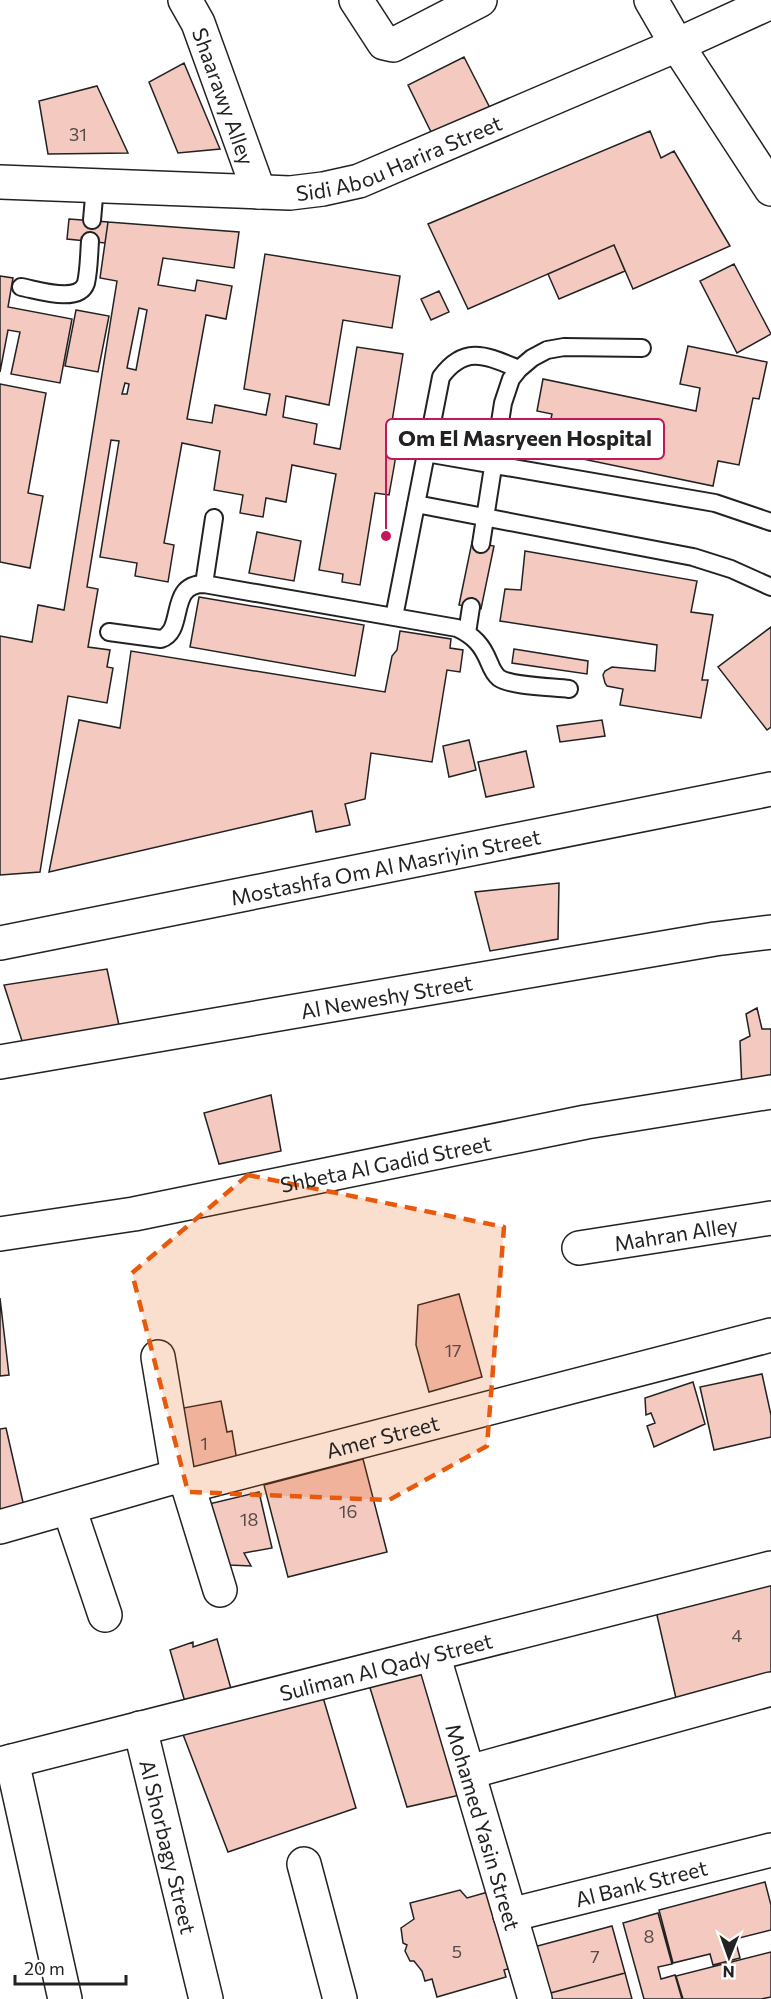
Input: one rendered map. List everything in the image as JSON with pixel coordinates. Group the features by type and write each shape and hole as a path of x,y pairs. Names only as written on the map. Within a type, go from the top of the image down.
{"street":[{"name":"Shaarawy Alley","path":"185,0 198,23 259,192"},
{"path":"356,0 384,44 388,45 393,45 480,0"},
{"path":"651,0 677,45 771,189"},
{"name":"Sidi Abou Harira Street","path":"0,182 290,193 359,181 677,45 771,2"},
{"name":"Mostashfa Om Al Masriyin Street","path":"0,943 771,789"},
{"name":"Al Neweshy Street","path":"0,1062 715,939 771,932"},
{"name":"Shbeta Al Gadid Street","path":"0,1234 134,1214 586,1122 771,1092"},
{"name":"Mahran Alley","path":"579,1248 771,1218"},
{"name":"Amer Street","path":"0,1527 771,1335"},
{"path":"158,1357 183,1481 220,1590"},
{"path":"69,1508 105,1615"},
{"name":"Suliman Al Qady Street","path":"6,1762 771,1568"},
{"name":"Mohamed Yasin Street","path":"433,1654 535,1999"},
{"path":"468,1772 771,1689"},
{"name":"Al Shorbagy Street","path":"140,1728 206,1999"},
{"path":"6,1762 65,1999"},
{"name":"Al Bank Street","path":"510,1915 771,1850"},
{"path":"304,1864 340,1999"}],"lane":[{"path":"92,220 95,186"},
{"path":"21,287 69,295 79,293 86,280 90,241"},
{"path":"481,544 506,390 519,369 532,358 547,350 564,347 642,348"},
{"path":"394,616 441,377 461,358 474,355 488,356 519,369"},
{"path":"426,453 715,503 771,522"},
{"path":"416,504 693,557 731,569 771,587"},
{"path":"204,584 214,518"},
{"path":"109,633 165,638 171,632 183,595 192,587 204,584 448,626 467,633 481,646 495,674 500,679 569,689"},
{"path":"467,633 471,608"}],"highlighted area":[{"path":"248,1175 504,1227 487,1446 389,1500 188,1492 132,1273"}],"building":[{"path":"464,57 491,110 434,138 408,85"},
{"path":"184,63 220,149 178,153 149,82"},
{"path":"97,86 128,153 48,154 39,101"},
{"path":"650,131 661,158 674,151 730,246 633,289 614,245 468,309 428,224"},
{"path":"69,219 108,222 105,243 67,239"},
{"path":"108,222 239,232 234,268 163,258 158,285 195,291 197,280 232,286 226,319 206,315 187,419 212,423 215,405 266,415 270,394 244,389 265,254 400,276 392,328 343,320 329,405 286,396 283,417 317,424 314,444 340,449 357,347 403,354 388,446 397,448 394,467 389,495 375,493 360,585 342,582 343,574 319,570 336,474 292,465 286,502 266,498 263,517 240,513 243,495 214,490 220,451 182,443 164,543 174,545 168,582 135,576 137,563 100,557 119,441 111,440 87,587 98,589 88,647 110,650 107,667 113,668 107,703 68,696 40,872 0,875 0,636 32,642 38,605 64,610 117,281 100,278","holes":["139,308 147,310 136,370 127,368","125,383 129,384 127,394 122,394"]},
{"path":"614,245 625,271 559,299 548,274"},
{"path":"734,264 771,334 737,353 700,281"},
{"path":"0,276 13,278 8,307 72,319 60,383 11,374 20,332 8,330 0,372"},
{"path":"439,291 449,312 431,320 421,299"},
{"path":"76,310 109,316 98,372 65,366"},
{"path":"688,346 767,362 759,399 753,398 739,465 718,461 713,486 544,451 552,414 537,411 543,379 696,411 700,388 680,384"},
{"path":"0,384 46,393 28,493 43,496 30,568 0,562"},
{"path":"257,532 301,541 294,581 249,573"},
{"path":"472,542 494,546 481,609 459,605"},
{"path":"525,551 697,581 691,612 713,615 702,680 708,680 701,718 620,705 623,689 607,686 605,683 603,675 612,667 655,671 657,645 500,621 505,589 521,590"},
{"path":"199,597 364,625 355,676 190,647"},
{"path":"771,627 771,727 767,730 718,667"},
{"path":"400,631 451,639 450,648 463,650 460,672 447,670 432,762 371,753 365,799 345,804 350,825 316,832 312,811 49,872 79,720 120,728 131,651 385,692"},
{"path":"514,649 588,661 587,674 512,663"},
{"path":"602,720 605,736 560,742 557,726"},
{"path":"469,740 476,770 449,777 443,746"},
{"path":"526,751 534,787 486,797 478,762"},
{"path":"559,883 558,939 490,951 475,892"},
{"path":"107,969 120,1030 23,1044 4,985"},
{"path":"757,1008 762,1029 771,1029 771,1077 742,1090 740,1041 750,1036 746,1014"},
{"path":"271,1095 281,1151 219,1164 204,1113"},
{"path":"459,1294 482,1377 429,1392 416,1345 418,1305"},
{"path":"0,1298 9,1375 0,1376"},
{"path":"762,1374 771,1415 771,1437 714,1450 700,1387"},
{"path":"693,1382 705,1424 654,1447 647,1426 655,1423 651,1413 646,1415 645,1398"},
{"path":"221,1401 227,1432 232,1431 237,1461 184,1473 178,1409"},
{"path":"6,1428 25,1511 0,1519 0,1429"},
{"path":"363,1459 387,1552 288,1577 264,1485"},
{"path":"259,1492 272,1548 244,1553 251,1566 229,1565 209,1504"},
{"path":"771,1578 771,1687 678,1707 656,1611"},
{"path":"217,1639 233,1696 187,1709 170,1650 193,1642 193,1647"},
{"path":"428,1658 469,1793 407,1807 366,1675"},
{"path":"319,1684 356,1808 228,1852 179,1724"},
{"path":"765,1882 771,1905 771,1930 735,1939 740,1958 713,1965 710,1954 673,1963 659,1910"},
{"path":"460,1890 467,1898 488,1892 511,1968 504,1970 506,1977 437,1997 432,1979 425,1981 422,1971 414,1961 410,1961 405,1951 407,1945 403,1943 401,1928 414,1919 410,1903"},
{"path":"658,1913 672,1964 658,1967 661,1979 675,1975 682,1999 644,1999 623,1923"},
{"path":"612,1926 625,1973 543,1995 530,1948"},
{"path":"771,1952 771,1997 683,1999 676,1976"},
{"path":"625,1973 632,1999 544,1999 543,1995"}],"place":[{"name":"Om El Masryeen Hospital","path":"386,536"}]}
